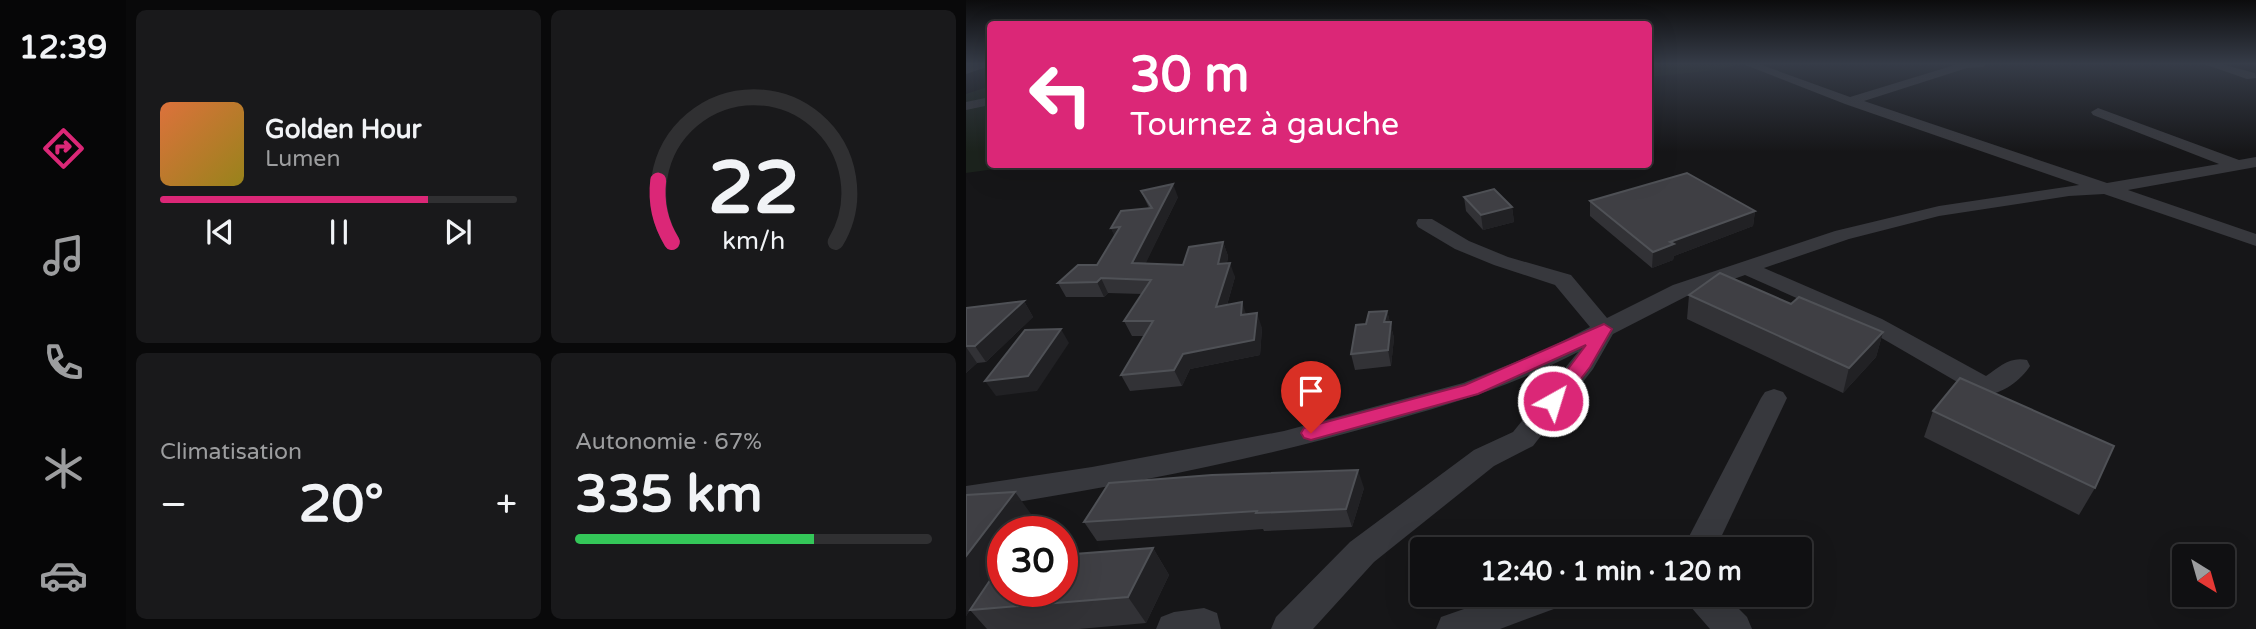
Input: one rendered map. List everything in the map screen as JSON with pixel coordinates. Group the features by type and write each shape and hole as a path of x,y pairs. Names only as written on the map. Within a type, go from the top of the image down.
{"street":[{"path":"1829,93 2068,183 2112,188 2256,240"},
{"path":"1850,101 1875,93"},
{"path":"966,106 987,102"},
{"path":"2098,112 2246,164"},
{"path":"2112,188 2246,164"},
{"path":"966,498 1092,479 1284,441 1471,390 1554,355 1681,290 1842,235 2068,183"},
{"path":"1425,223 1462,245 1563,280 1604,329"},
{"path":"1746,268 1874,324 1987,388 2018,366"},
{"path":"1289,629 1362,552 1484,458 1523,439 1584,363 1604,329"},
{"path":"1704,537 1774,398"},
{"path":"1454,629 1516,607"},
{"path":"1713,607 1734,629"},
{"path":"1174,629 1204,625 1203,629"}],"shaded area":[{"path":"987,93 987,168 1002,168 966,173 966,94"}],"building":[{"path":"1687,173 1755,211 1670,242 1674,244 1653,252 1590,201"},
{"path":"1173,184 1132,263 1183,265 1189,247 1223,242 1218,264 1230,263 1216,307 1242,302 1241,315 1257,313 1254,340 1183,354 1174,370 1121,375 1153,321 1124,321 1151,280 1101,278 1097,282 1058,283 1078,265 1097,265 1120,227 1111,228 1121,211 1152,208 1141,191"},
{"path":"1494,189 1512,207 1481,215 1464,197"},
{"path":"1720,273 1791,304 1799,297 1883,332 1849,368 1689,295"},
{"path":"1024,301 975,346 966,346 966,308"},
{"path":"1387,311 1384,322 1391,322 1388,350 1351,354 1356,325 1366,324 1369,312"},
{"path":"1061,329 1028,376 985,381 1025,330"},
{"path":"1960,378 2114,446 2095,488 1933,411"},
{"path":"1358,470 1346,509 1256,513 1257,511 1084,522 1109,483 1212,475"},
{"path":"1015,492 997,516 987,516 987,529 966,556 966,495"},
{"path":"1153,548 1128,597 1078,601 1078,554"},
{"path":"987,585 987,607 1006,607 970,610"}],"route":[{"path":"1311,433 1471,390 1554,355 1604,329 1584,363 1553,401"}]}
